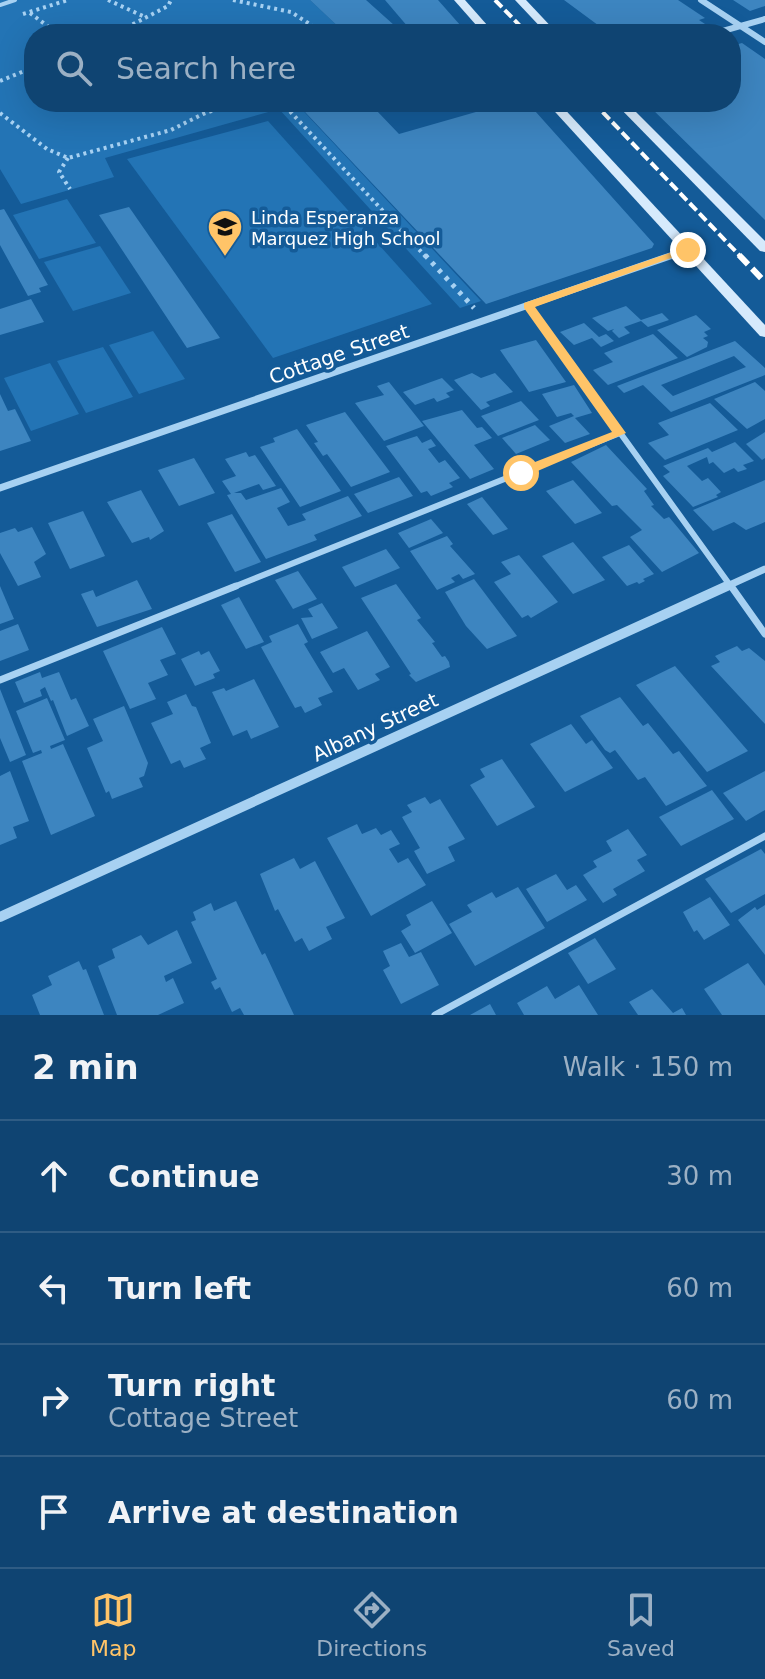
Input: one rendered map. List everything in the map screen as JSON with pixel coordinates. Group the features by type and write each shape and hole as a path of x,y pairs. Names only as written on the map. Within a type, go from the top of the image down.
{"street":[{"path":"459,0 481,24"},
{"path":"520,0 543,24"},
{"path":"701,0 737,24"},
{"path":"741,26 765,19"},
{"path":"741,27 765,42"},
{"path":"561,112 765,333"},
{"path":"630,112 765,248"},
{"name":"Cottage Street","path":"0,488 688,250"},
{"name":"Albany Street","path":"0,917 765,569"}],"lane":[{"path":"0,5 15,0"},
{"path":"528,305 765,634"},
{"path":"0,680 620,433"},
{"path":"435,1015 765,836"}],"path":[{"path":"14,17 68,0"},
{"path":"108,0 146,17"},
{"path":"133,24 168,6 171,0"},
{"path":"233,0 249,4 284,3 317,24"},
{"path":"29,12 45,24"},
{"path":"0,81 24,71"},
{"path":"0,113 47,149 68,158 171,130 209,112"},
{"path":"291,112 486,320"},
{"path":"68,158 59,172 70,189"}],"shaded area":[{"path":"0,0 310,0 335,24 24,24 24,112 268,112 105,158 114,177 21,204 0,169"},
{"path":"282,112 304,112 481,301 460,308"},
{"path":"268,121 432,304 273,358 127,159"},
{"path":"67,199 96,243 39,259 13,215"},
{"path":"100,246 131,293 73,311 44,262"},
{"path":"153,331 185,379 139,394 109,345"},
{"path":"103,347 133,397 86,413 57,361"},
{"path":"50,363 79,414 31,431 4,378"}],"building":[{"path":"310,0 366,0 393,24 335,24"},
{"path":"385,0 438,0 459,24 405,24"},
{"path":"564,0 678,0 705,18 699,20 705,24 597,24"},
{"path":"733,0 765,0 765,6 750,11"},
{"path":"741,43 765,59 765,220 655,112 741,112"},
{"path":"305,112 378,112 399,134 476,112 536,112 654,244 652,248 486,304"},
{"path":"129,207 220,338 187,348 99,215"},
{"path":"4,209 48,285 39,288 41,292 28,296 0,245 0,210"},
{"path":"31,299 44,322 0,335 0,309"},
{"path":"626,306 641,320 662,313 669,320 648,327 641,321 624,327 630,333 619,338 612,331 614,329 608,331 592,318"},
{"path":"696,315 711,329 704,332 708,336 703,338 708,342 707,347 687,357 657,330"},
{"path":"584,323 599,337 606,334 614,341 601,347 592,338 574,345 560,332"},
{"path":"653,334 678,358 608,385 593,370 613,362 604,353"},
{"path":"536,340 566,382 529,392 500,350"},
{"path":"735,341 765,368 765,375 671,412 643,385 624,393 617,386","holes":["734,356 746,367 673,396 661,385"]},
{"path":"472,373 481,378 495,373 513,392 486,402 490,406 481,410 454,380"},
{"path":"442,378 454,390 446,393 450,397 437,402 434,398 415,405 403,392"},
{"path":"389,382 424,426 384,441 355,403 384,395 377,386"},
{"path":"755,382 765,391 765,419 747,429 714,399"},
{"path":"574,385 592,413 575,418 590,434 565,443 549,426 574,416 571,413 557,417 542,394"},
{"path":"0,394 8,411 15,409 31,441 0,451"},
{"path":"521,401 539,420 498,436 481,416"},
{"path":"710,403 738,430 665,460 648,443 669,435 658,423"},
{"path":"462,410 477,428 482,427 492,438 474,445 494,469 470,479 422,421"},
{"path":"345,412 390,472 351,487 327,454 323,456 306,425"},
{"path":"535,425 550,440 516,454 502,438"},
{"path":"297,429 341,491 300,507 260,447 275,442 273,438"},
{"path":"765,432 765,458 762,460 746,444"},
{"path":"417,436 422,443 431,439 436,446 428,449 439,463 445,460 460,478 449,483 453,487 431,496 427,491 421,493 386,446"},
{"path":"735,442 754,461 743,465 747,469 738,472 734,468 724,473 713,462 709,464 707,457 687,466 702,481 708,478 721,492 716,495 718,497 693,507 663,476 670,472 663,466 708,448 712,452"},
{"path":"606,445 647,489 644,491 654,505 651,506 664,519 669,517 699,553 662,572 630,537 642,530 617,505 612,506 571,462"},
{"path":"246,452 249,457 255,455 276,486 263,490 259,484 234,493 241,493 246,500 281,488 290,502 277,508 288,526 306,520 302,514 348,496 362,516 314,535 317,540 266,559 227,495 231,494 222,481 236,476 225,459"},
{"path":"194,458 215,493 179,506 158,470"},
{"path":"399,477 413,496 368,513 354,494"},
{"path":"573,480 602,513 575,524 546,491"},
{"path":"765,480 765,522 746,530 734,522 713,531 693,510"},
{"path":"141,490 164,531 150,540 149,537 132,543 107,502"},
{"path":"482,497 508,529 493,535 467,504"},
{"path":"83,511 105,556 70,569 48,523"},
{"path":"232,514 261,562 235,572 207,523"},
{"path":"431,519 443,533 409,548 398,533"},
{"path":"32,527 46,554 34,562 41,577 18,586 0,553 0,533"},
{"path":"447,536 453,544 450,546 475,574 463,579 459,574 451,578 455,582 437,590 410,551"},
{"path":"573,542 605,580 573,594 542,556"},
{"path":"629,545 654,574 639,584 627,586 602,557"},
{"path":"386,549 400,568 355,587 342,567"},
{"path":"519,555 558,602 531,618 528,615 522,618 494,582 511,574 501,562"},
{"path":"298,571 317,599 293,609 275,580"},
{"path":"474,579 517,636 487,649 466,626 445,592"},
{"path":"137,580 152,609 97,627 81,594 93,590 96,597"},
{"path":"396,584 421,618 417,620 435,642 432,643 449,662 450,667 416,682 361,598"},
{"path":"0,586 14,619 0,624"},
{"path":"239,597 264,642 246,649 221,605"},
{"path":"322,603 338,628 312,639 301,618 313,617 308,609"},
{"path":"18,624 29,650 0,661 0,631"},
{"path":"298,624 308,642 304,644 333,692 318,698 322,705 305,713 301,706 295,708 261,647 272,642 269,636"},
{"path":"162,627 176,654 160,660 168,675 148,683 156,699 130,709 103,651"},
{"path":"367,631 390,667 375,674 380,680 358,690 344,668 333,673 320,652"},
{"path":"737,646 742,651 749,648 765,661 765,724 711,666 720,662 715,656"},
{"path":"199,651 201,655 209,651 220,671 213,674 215,678 195,686 181,659"},
{"path":"675,666 748,751 707,772 636,685"},
{"path":"40,672 42,678 59,672 71,700 76,698 89,726 67,736 45,687 40,690 42,696 24,703 15,682"},
{"path":"254,679 279,727 251,739 247,730 233,736 212,692 224,688 226,691"},
{"path":"0,689 26,755 10,762 0,738"},
{"path":"186,694 192,706 196,707 211,743 200,748 206,759 184,768 180,760 171,764 151,723 173,714 167,702"},
{"path":"620,697 643,726 648,723 673,754 679,751 707,786 666,806 645,777 638,780 615,750 610,753 605,750 580,716"},
{"path":"47,698 65,740 50,746 51,749 63,744 95,816 51,835 22,761 42,753 41,750 33,753 16,711"},
{"path":"124,706 148,763 144,776 139,778 143,787 112,799 109,791 106,793 87,748 103,741 93,719"},
{"path":"571,724 586,744 592,740 613,768 565,792 530,744"},
{"path":"502,759 535,807 497,826 470,785 485,777 480,769"},
{"path":"10,771 29,821 13,827 17,838 0,845 0,776"},
{"path":"765,771 765,810 746,821 723,793"},
{"path":"712,790 734,819 681,846 659,817"},
{"path":"425,797 430,804 440,799 465,839 448,847 455,861 427,874 414,851 420,848 402,817 412,812 407,805"},
{"path":"357,824 362,834 376,828 381,835 391,830 400,844 389,849 398,863 408,858 426,885 371,916 327,838"},
{"path":"628,829 647,855 637,860 645,871 613,889 617,895 603,903 583,875 597,867 593,861 612,851 606,841"},
{"path":"761,849 765,854 765,894 731,913 705,879"},
{"path":"294,858 300,869 315,861 345,918 326,927 332,939 309,951 302,938 295,942 278,909 275,911 260,874"},
{"path":"556,874 567,890 576,885 587,900 547,922 526,889"},
{"path":"518,887 545,928 475,966 449,924 472,912 467,905 492,892 496,898"},
{"path":"710,897 730,925 704,940 697,930 694,932 683,912"},
{"path":"236,901 294,1015 244,1015 240,1008 232,1012 220,987 215,990 211,982 217,979 191,922 196,920 193,912 211,903 214,911"},
{"path":"432,901 452,933 415,953 401,931 411,925 406,915"},
{"path":"765,905 765,955 738,920 755,907 757,910"},
{"path":"177,930 192,963 164,976 166,982 173,978 184,1003 158,1015 117,1015 98,966 115,958 112,949 141,935 148,945"},
{"path":"595,938 616,969 588,984 568,953"},
{"path":"401,943 409,957 421,952 439,985 401,1004 383,970 390,966 383,951"},
{"path":"79,961 83,970 86,969 104,1015 40,1015 32,995 52,985 48,976"},
{"path":"748,963 765,986 765,1015 722,1015 704,989"},
{"path":"579,985 598,1015 524,1015 517,1003 547,986 555,999"},
{"path":"652,989 673,1013 682,1008 686,1015 638,1015 629,1002"},
{"path":"490,1004 496,1015 470,1015"}],"railway":[{"path":"495,0 518,24"},
{"path":"603,112 741,257"},
{"path":"739,255 765,282"}],"place":[{"name":"Linda Esperanza Marquez High School","path":"225,258"}],"route":[{"path":"521,473 620,433 528,305 688,250"}]}
